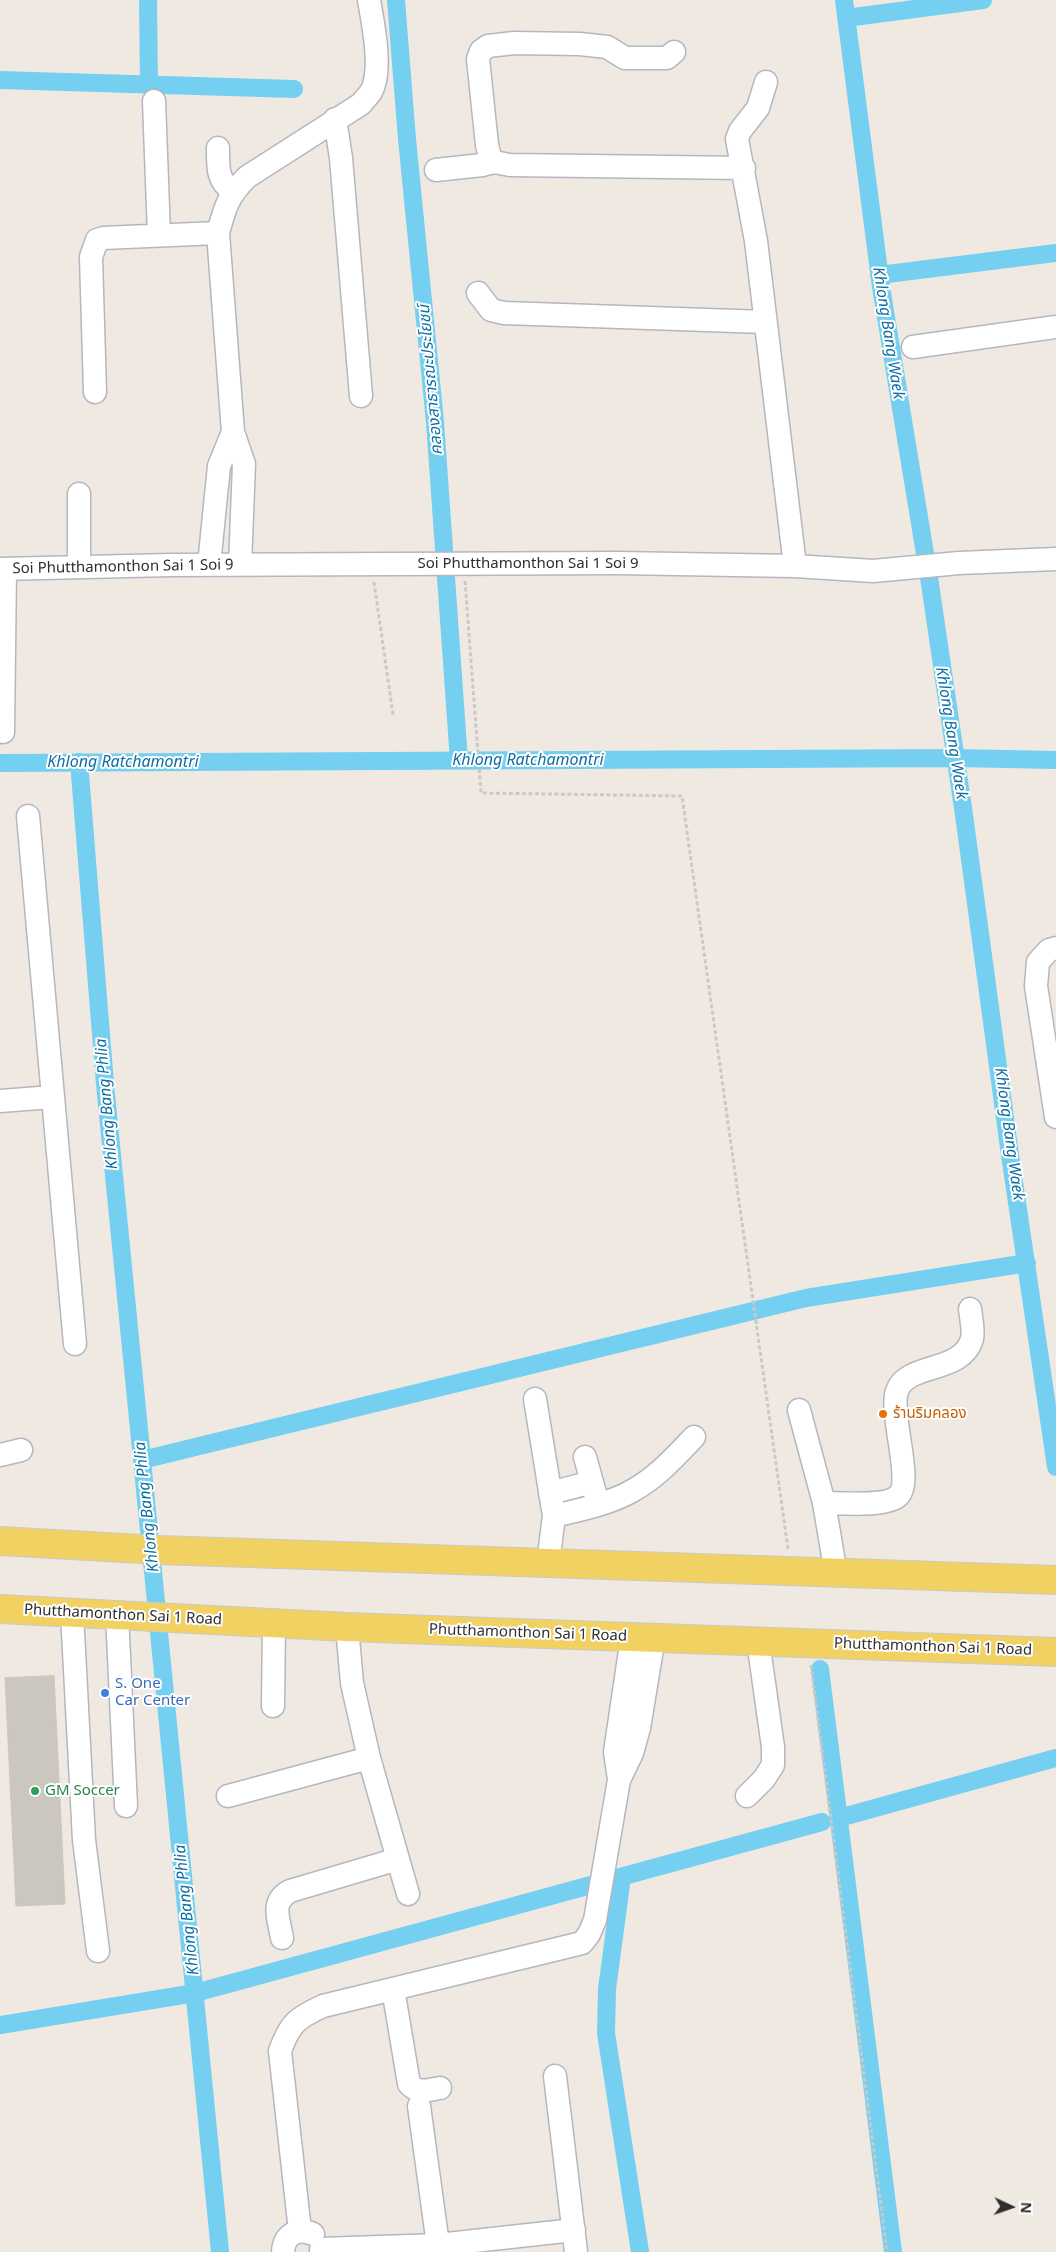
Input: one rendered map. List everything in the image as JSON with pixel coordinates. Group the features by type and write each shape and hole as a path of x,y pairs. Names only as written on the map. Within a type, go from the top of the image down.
{"main road":[{"path":"4,1542 159,1550 1056,1580"},
{"name":"Phutthamonthon Sai 1 Road","path":"4,1608 274,1624 1056,1652"}],"street":[{"path":"240,565 244,464 233,432 218,233 232,191 247,177 361,104 371,92 376,76 375,43 369,0"},
{"path":"494,162 490,157 487,145 479,81 478,59 481,51 488,46 514,43 580,44 607,47 625,58 666,58 674,52"},
{"path":"766,82 758,108 740,131 737,139 744,168 756,241 795,566"},
{"path":"154,102 159,235"},
{"path":"335,120 341,158 362,396"},
{"path":"218,148 219,176 224,185 232,191"},
{"path":"436,170 494,162 510,165 744,168"},
{"path":"95,392 91,257 97,240 103,238 218,233"},
{"path":"478,293 490,310 504,313 766,322"},
{"path":"914,347 1056,327"},
{"path":"210,565 220,466 233,432"},
{"path":"79,494 79,567"},
{"name":"Soi Phutthamonthon Sai 1 Soi 9","path":"2,569 210,565 618,563 795,566 872,571 959,563 1056,559"},
{"path":"2,569 3,732"},
{"path":"28,816 75,1344"},
{"path":"1056,948 1049,950 1038,962 1036,986 1056,1117"},
{"path":"0,1101 52,1097"},
{"path":"824,1503 890,1502 900,1495 904,1481 895,1406 897,1390 907,1378 951,1362 966,1353 972,1338 970,1309"},
{"path":"535,1399 554,1516 548,1563"},
{"path":"799,1410 824,1503 836,1574"},
{"path":"550,1493 630,1492 645,1483 694,1437"},
{"path":"585,1457 595,1493"},
{"path":"554,1516 595,1493"},
{"path":"68,1612 74,1866"},
{"path":"68,1612 84,1840 98,1951"},
{"path":"126,1806 130,1614"},
{"path":"273,1706 274,1624"},
{"path":"347,1627 352,1682 368,1758 408,1894"},
{"path":"300,2231 280,2051 288,2030 300,2016 323,2006 582,1943 589,1934 599,1898 619,1780 632,1753 639,1728 643,1637"},
{"path":"747,1796 764,1780 772,1764 774,1747 758,1641"},
{"path":"228,1796 368,1758"},
{"path":"282,1938 277,1911 281,1896 290,1891 398,1860"},
{"path":"393,1989 409,2084 414,2090 423,2091 440,2088"},
{"path":"278,2252 288,2237 300,2231 307,2231 317,2238 321,2251 439,2248 575,2241 555,2076"},
{"path":"419,2106 439,2248"}],"path":[{"path":"372,564 392,715"},
{"path":"464,564 481,793 682,796 792,1572"},
{"path":"808,1643 887,2252"}],"building":[{"name":"GM Soccer","path":"54,1676 65,1904 16,1906 5,1678"}],"waterway":[{"path":"148,0 149,86"},
{"name":"คลองสาธารณะประโยชน์","path":"396,0 407,139 435,422 459,761"},
{"name":"Khlong Bang Waek","path":"844,0 881,287 930,584 1056,1467"},
{"path":"846,18 983,0"},
{"path":"0,80 294,89"},
{"path":"879,275 1056,253"},
{"name":"Khlong Ratchamontri","path":"0,763 955,758 1056,760"},
{"name":"Khlong Bang Phlia","path":"79,762 105,1084 220,2252"},
{"path":"142,1460 806,1298 1027,1263"},
{"path":"820,1669 893,2252"},
{"path":"839,1818 1056,1758"},
{"path":"0,2025 195,1993 822,1822"},
{"path":"622,1877 607,1989 606,2033 640,2252"}],"place":[{"name":"ร้านริมคลอง","path":"883,1414"},
{"name":"S. One Car Center","path":"105,1693"},
{"name":"GM Soccer","path":"35,1791"}]}
